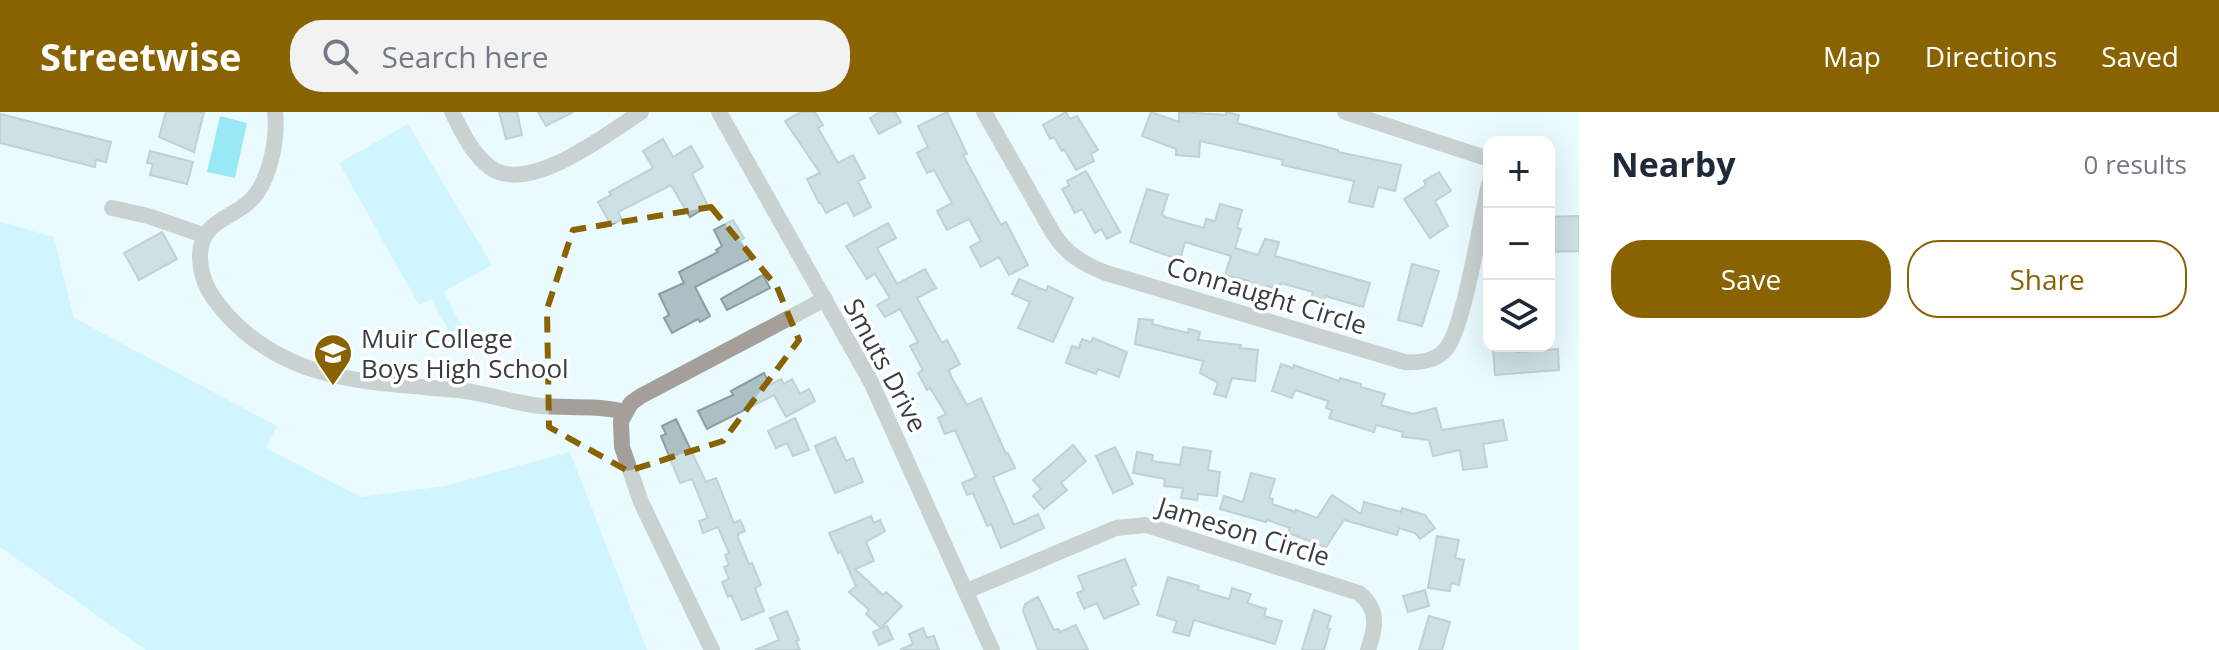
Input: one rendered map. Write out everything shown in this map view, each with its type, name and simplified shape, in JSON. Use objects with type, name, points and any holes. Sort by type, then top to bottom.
[{"type":"street","points":[[203,235],[256,194],[269,164],[276,132],[275,112]]},
{"type":"street","points":[[452,112],[469,145],[493,170],[522,176],[571,155],[641,112]]},
{"type":"street","name":"Smuts Drive","points":[[719,112],[871,382],[992,650]]},
{"type":"street","name":"Connaught Circle","points":[[984,112],[1060,245],[1078,260],[1106,273],[1405,362],[1418,363],[1437,357],[1452,340],[1462,309],[1484,208]]},
{"type":"street","points":[[1345,112],[1483,156]]},
{"type":"street","points":[[112,208],[148,216],[203,235]]},
{"type":"street","points":[[203,235],[202,269],[213,299],[235,324],[264,345],[309,369],[371,384],[482,393],[530,404],[588,406],[625,412]]},
{"type":"street","points":[[712,650],[627,466],[620,433],[625,412],[641,396],[825,299]]},
{"type":"street","name":"Jameson Circle","points":[[967,591],[1116,528],[1146,525],[1359,593],[1369,601],[1376,619],[1368,650]]},
{"type":"highlighted area","points":[[711,207],[777,287],[799,340],[723,441],[628,471],[549,427],[547,309],[573,230]]},
{"type":"shaded area","points":[[408,124],[492,265],[443,292],[468,337],[456,344],[431,299],[419,305],[339,163]]},
{"type":"shaded area","points":[[0,222],[54,237],[74,318],[277,426],[266,448],[361,497],[445,486],[570,452],[647,650],[146,650],[0,547]]},
{"type":"water","points":[[220,116],[247,123],[235,178],[207,172]]},
{"type":"building","points":[[166,112],[204,112],[194,152],[159,137]]},
{"type":"building","points":[[499,112],[517,112],[522,135],[506,139]]},
{"type":"building","points":[[538,112],[573,112],[546,126]]},
{"type":"building","points":[[801,112],[815,112],[823,125],[818,128],[838,163],[853,155],[865,178],[858,181],[871,207],[854,216],[847,202],[826,213],[807,179],[820,173],[785,121]]},
{"type":"building","points":[[880,112],[895,112],[901,122],[879,134],[870,118]]},
{"type":"building","points":[[947,112],[967,154],[963,155],[1001,225],[1006,222],[1028,265],[1009,275],[999,257],[981,267],[970,247],[981,241],[969,219],[947,230],[937,211],[952,203],[934,170],[927,173],[917,153],[928,147],[918,126]]},
{"type":"building","points":[[1066,112],[1070,119],[1077,116],[1098,150],[1091,154],[1094,161],[1076,170],[1064,149],[1062,151],[1054,137],[1050,139],[1043,125]]},
{"type":"building","points":[[1151,112],[1179,122],[1179,112],[1226,115],[1226,112],[1239,115],[1237,123],[1338,152],[1401,165],[1395,191],[1378,187],[1373,207],[1349,202],[1354,181],[1282,165],[1283,160],[1200,141],[1199,157],[1176,155],[1176,149],[1142,136]]},
{"type":"building","points":[[0,114],[111,142],[106,162],[96,160],[95,167],[0,143]]},
{"type":"building","points":[[663,139],[673,157],[691,146],[703,167],[692,174],[708,206],[690,217],[671,185],[618,212],[622,219],[611,225],[598,202],[611,195],[609,192],[653,168],[643,151]]},
{"type":"building","points":[[150,151],[193,162],[187,184],[150,175],[153,164],[147,163]]},
{"type":"building","points":[[1086,171],[1120,232],[1107,239],[1101,229],[1095,233],[1082,209],[1075,213],[1062,189],[1069,186],[1067,181]]},
{"type":"building","points":[[1439,172],[1451,191],[1435,201],[1448,226],[1430,238],[1404,199]]},
{"type":"building","points":[[1147,189],[1168,195],[1162,214],[1165,217],[1204,228],[1206,219],[1215,221],[1220,204],[1242,210],[1237,228],[1241,229],[1235,248],[1258,255],[1265,239],[1279,242],[1275,256],[1370,283],[1363,307],[1325,296],[1323,305],[1310,301],[1313,292],[1281,283],[1279,289],[1266,286],[1264,294],[1247,289],[1249,281],[1225,275],[1231,256],[1185,242],[1180,260],[1130,242]]},
{"type":"building","points":[[1579,216],[1579,251],[1555,252],[1555,217]]},
{"type":"building","points":[[733,220],[744,238],[740,240],[750,259],[695,287],[710,316],[672,333],[664,318],[669,315],[659,294],[684,283],[679,272],[718,252],[716,250],[722,246],[714,230]]},
{"type":"building","points":[[888,223],[896,238],[877,248],[897,284],[925,269],[936,288],[917,298],[942,343],[947,340],[960,364],[949,370],[951,376],[967,405],[981,398],[1015,468],[993,477],[1014,525],[1038,514],[1044,528],[1001,548],[991,524],[987,526],[973,493],[967,495],[962,483],[976,477],[955,430],[945,434],[938,418],[946,414],[918,373],[923,370],[910,346],[918,342],[900,309],[885,317],[877,305],[890,298],[875,274],[867,279],[846,246]]},
{"type":"building","points":[[162,232],[177,259],[139,280],[124,253]]},
{"type":"building","points":[[1412,264],[1439,271],[1422,326],[1398,320]]},
{"type":"building","points":[[763,275],[770,288],[727,310],[721,299]]},
{"type":"building","points":[[1019,279],[1046,291],[1048,286],[1073,298],[1053,342],[1018,328],[1030,302],[1012,294]]},
{"type":"building","points":[[1139,319],[1153,320],[1152,324],[1188,333],[1189,329],[1200,332],[1198,340],[1258,350],[1255,381],[1232,378],[1226,397],[1214,394],[1218,383],[1200,373],[1203,361],[1135,344]]},
{"type":"building","points":[[1093,338],[1127,352],[1119,377],[1098,369],[1096,374],[1066,363],[1072,346],[1079,348],[1082,339],[1091,342]]},
{"type":"building","points":[[1558,349],[1559,370],[1495,375],[1493,352],[1555,352]]},
{"type":"building","points":[[1281,364],[1293,368],[1294,365],[1339,381],[1340,378],[1361,384],[1361,387],[1385,394],[1381,405],[1413,414],[1436,408],[1442,430],[1503,420],[1507,440],[1483,444],[1487,467],[1463,470],[1460,450],[1433,456],[1429,440],[1402,437],[1403,432],[1376,425],[1374,432],[1329,418],[1332,410],[1326,408],[1328,401],[1295,390],[1292,398],[1272,391]]},
{"type":"building","points":[[764,373],[770,385],[781,379],[784,384],[792,379],[800,394],[809,389],[815,401],[786,417],[774,395],[707,429],[698,411],[733,395],[731,391]]},
{"type":"building","points":[[795,418],[809,450],[793,456],[787,443],[776,448],[768,431]]},
{"type":"building","points":[[676,419],[706,482],[716,478],[734,523],[740,520],[745,531],[738,534],[738,538],[761,585],[755,588],[764,611],[742,620],[722,582],[729,579],[724,567],[729,565],[725,555],[729,553],[718,527],[703,533],[699,521],[708,518],[692,479],[680,483],[661,436],[666,434],[662,426]]},
{"type":"building","points":[[835,437],[846,461],[853,458],[863,482],[835,493],[815,446]]},
{"type":"building","points":[[1073,445],[1086,461],[1061,483],[1067,490],[1044,509],[1033,496],[1041,489],[1033,480]]},
{"type":"building","points":[[1115,447],[1133,484],[1113,493],[1096,456]]},
{"type":"building","points":[[1183,447],[1211,451],[1208,470],[1220,472],[1217,496],[1198,494],[1197,500],[1181,498],[1183,488],[1164,486],[1165,479],[1133,473],[1137,452],[1153,455],[1152,461],[1180,465]]},
{"type":"building","points":[[1251,473],[1275,479],[1269,498],[1273,499],[1272,504],[1296,512],[1317,518],[1332,495],[1361,514],[1364,502],[1425,515],[1435,528],[1420,539],[1415,533],[1399,528],[1397,535],[1344,520],[1326,547],[1288,533],[1290,528],[1220,509],[1224,496],[1243,502]]},
{"type":"building","points":[[871,516],[874,523],[880,520],[885,531],[866,542],[874,561],[855,569],[883,595],[886,592],[902,606],[881,628],[866,614],[869,610],[849,592],[856,586],[829,533]]},
{"type":"building","points":[[1437,536],[1459,540],[1455,558],[1464,560],[1459,585],[1451,583],[1450,591],[1428,588]]},
{"type":"building","points":[[1125,559],[1136,585],[1131,587],[1139,604],[1104,619],[1097,603],[1084,609],[1077,593],[1084,590],[1078,576]]},
{"type":"building","points":[[1168,577],[1229,599],[1232,588],[1251,594],[1247,603],[1266,609],[1264,616],[1282,621],[1275,644],[1194,620],[1189,636],[1173,632],[1177,621],[1157,615]]},
{"type":"building","points":[[1425,590],[1429,606],[1408,612],[1403,596]]},
{"type":"building","points":[[1038,597],[1054,630],[1060,632],[1076,625],[1088,650],[1038,650],[1023,611],[1025,604]]},
{"type":"building","points":[[1314,610],[1331,616],[1324,650],[1302,650]]},
{"type":"building","points":[[787,611],[800,650],[755,650],[779,640],[770,618]]},
{"type":"building","points":[[1429,616],[1450,622],[1442,650],[1419,650]]},
{"type":"building","points":[[887,626],[893,639],[879,645],[873,632]]},
{"type":"building","points":[[923,628],[927,638],[934,636],[939,650],[900,650],[913,644],[909,634]]},
{"type":"place","name":"Muir College Boys High School","points":[[333,387]]}]
